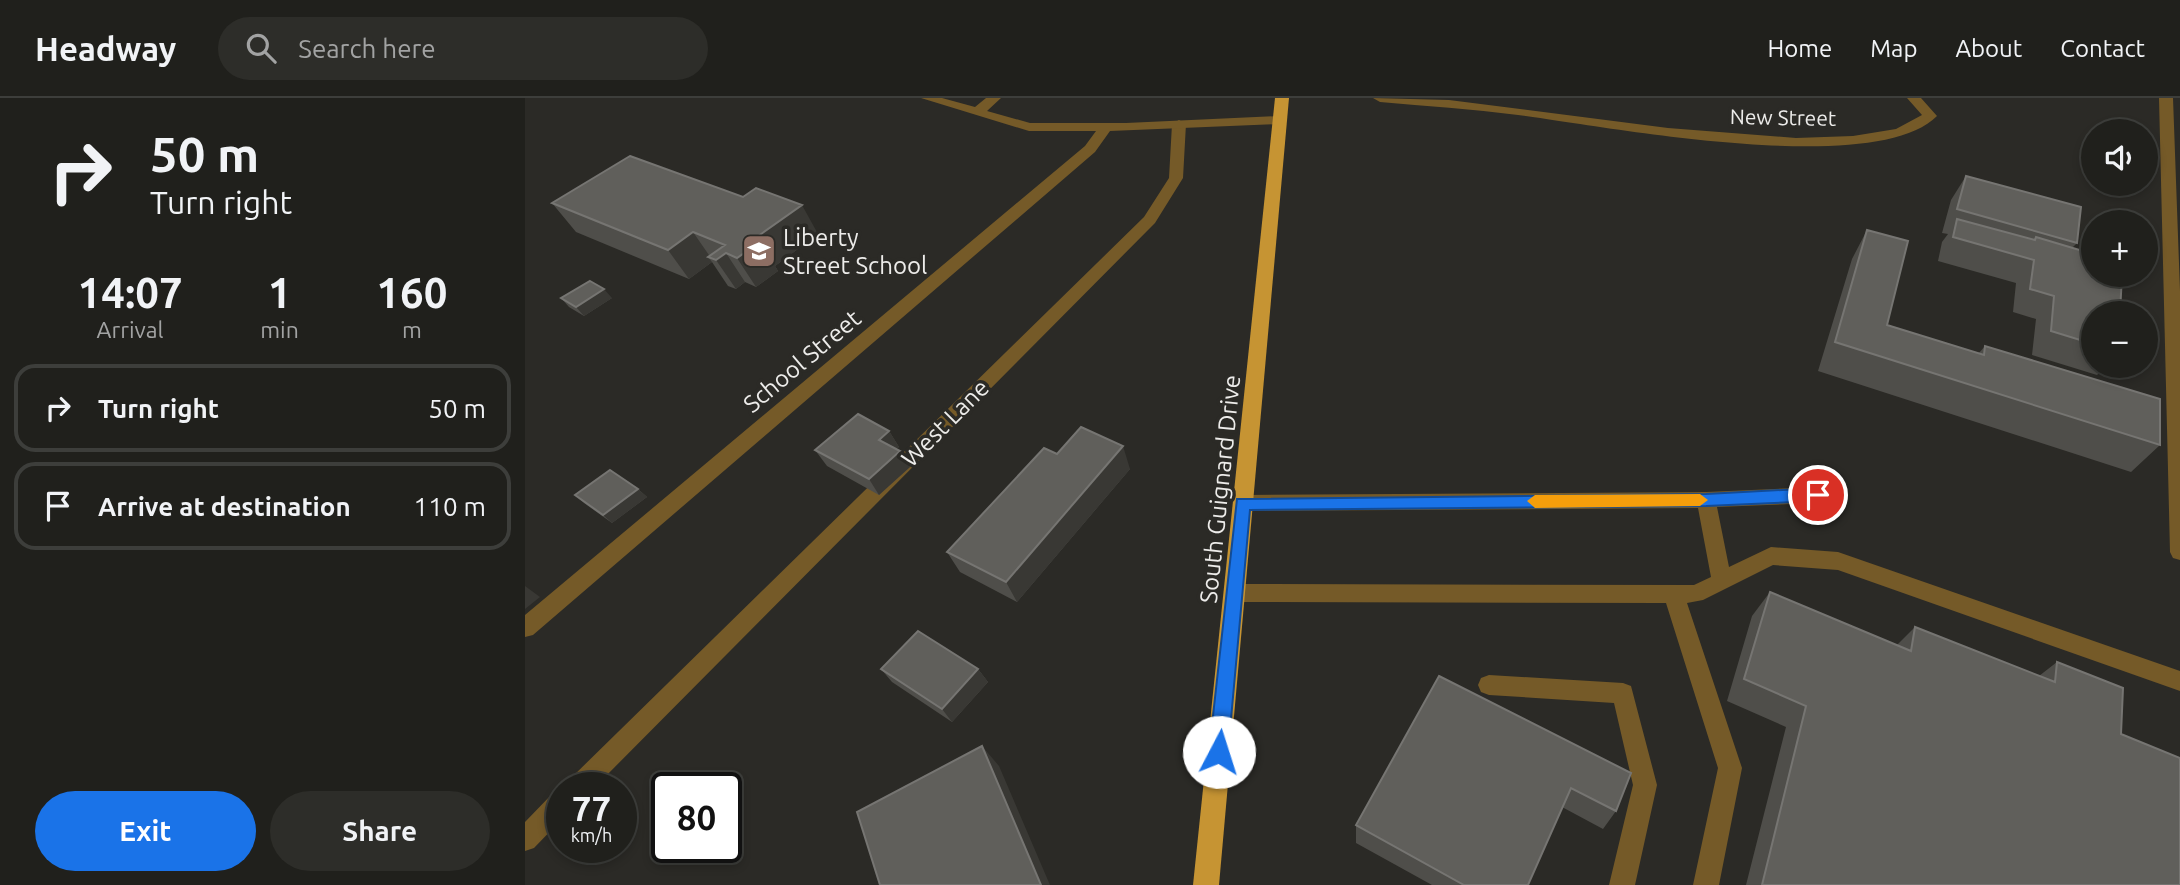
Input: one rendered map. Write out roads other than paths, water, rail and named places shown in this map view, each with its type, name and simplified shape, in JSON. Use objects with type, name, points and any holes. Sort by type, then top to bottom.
[{"type":"highway","name":"South Guignard Drive","points":[[1206,885],[1282,98]]},
{"type":"street","points":[[928,98],[1029,127],[1106,127],[1280,120]]},
{"type":"street","points":[[977,111],[994,98]]},
{"type":"street","name":"New Street","points":[[1380,98],[1515,111],[1729,139],[1776,141],[1841,140],[1884,134],[1920,125],[1930,116],[1914,98]]},
{"type":"street","points":[[2166,98],[2174,152],[2180,552]]},
{"type":"street","name":"West Lane","points":[[593,772],[1150,219],[1176,178],[1180,158],[1179,124]]},
{"type":"street","name":"School Street","points":[[525,628],[1090,149],[1106,127]]},
{"type":"street","points":[[1243,503],[1706,500],[1818,495]]},
{"type":"street","points":[[1706,500],[1722,581]]},
{"type":"street","points":[[1234,593],[1696,594],[1771,556],[1838,561],[2180,681]]},
{"type":"street","points":[[1674,594],[1730,768],[1706,885]]},
{"type":"street","points":[[1489,685],[1623,693],[1645,785],[1622,885]]},
{"type":"street","points":[[525,839],[546,818]]},
{"type":"place","name":"Liberty Street School","points":[[759,251]]}]
